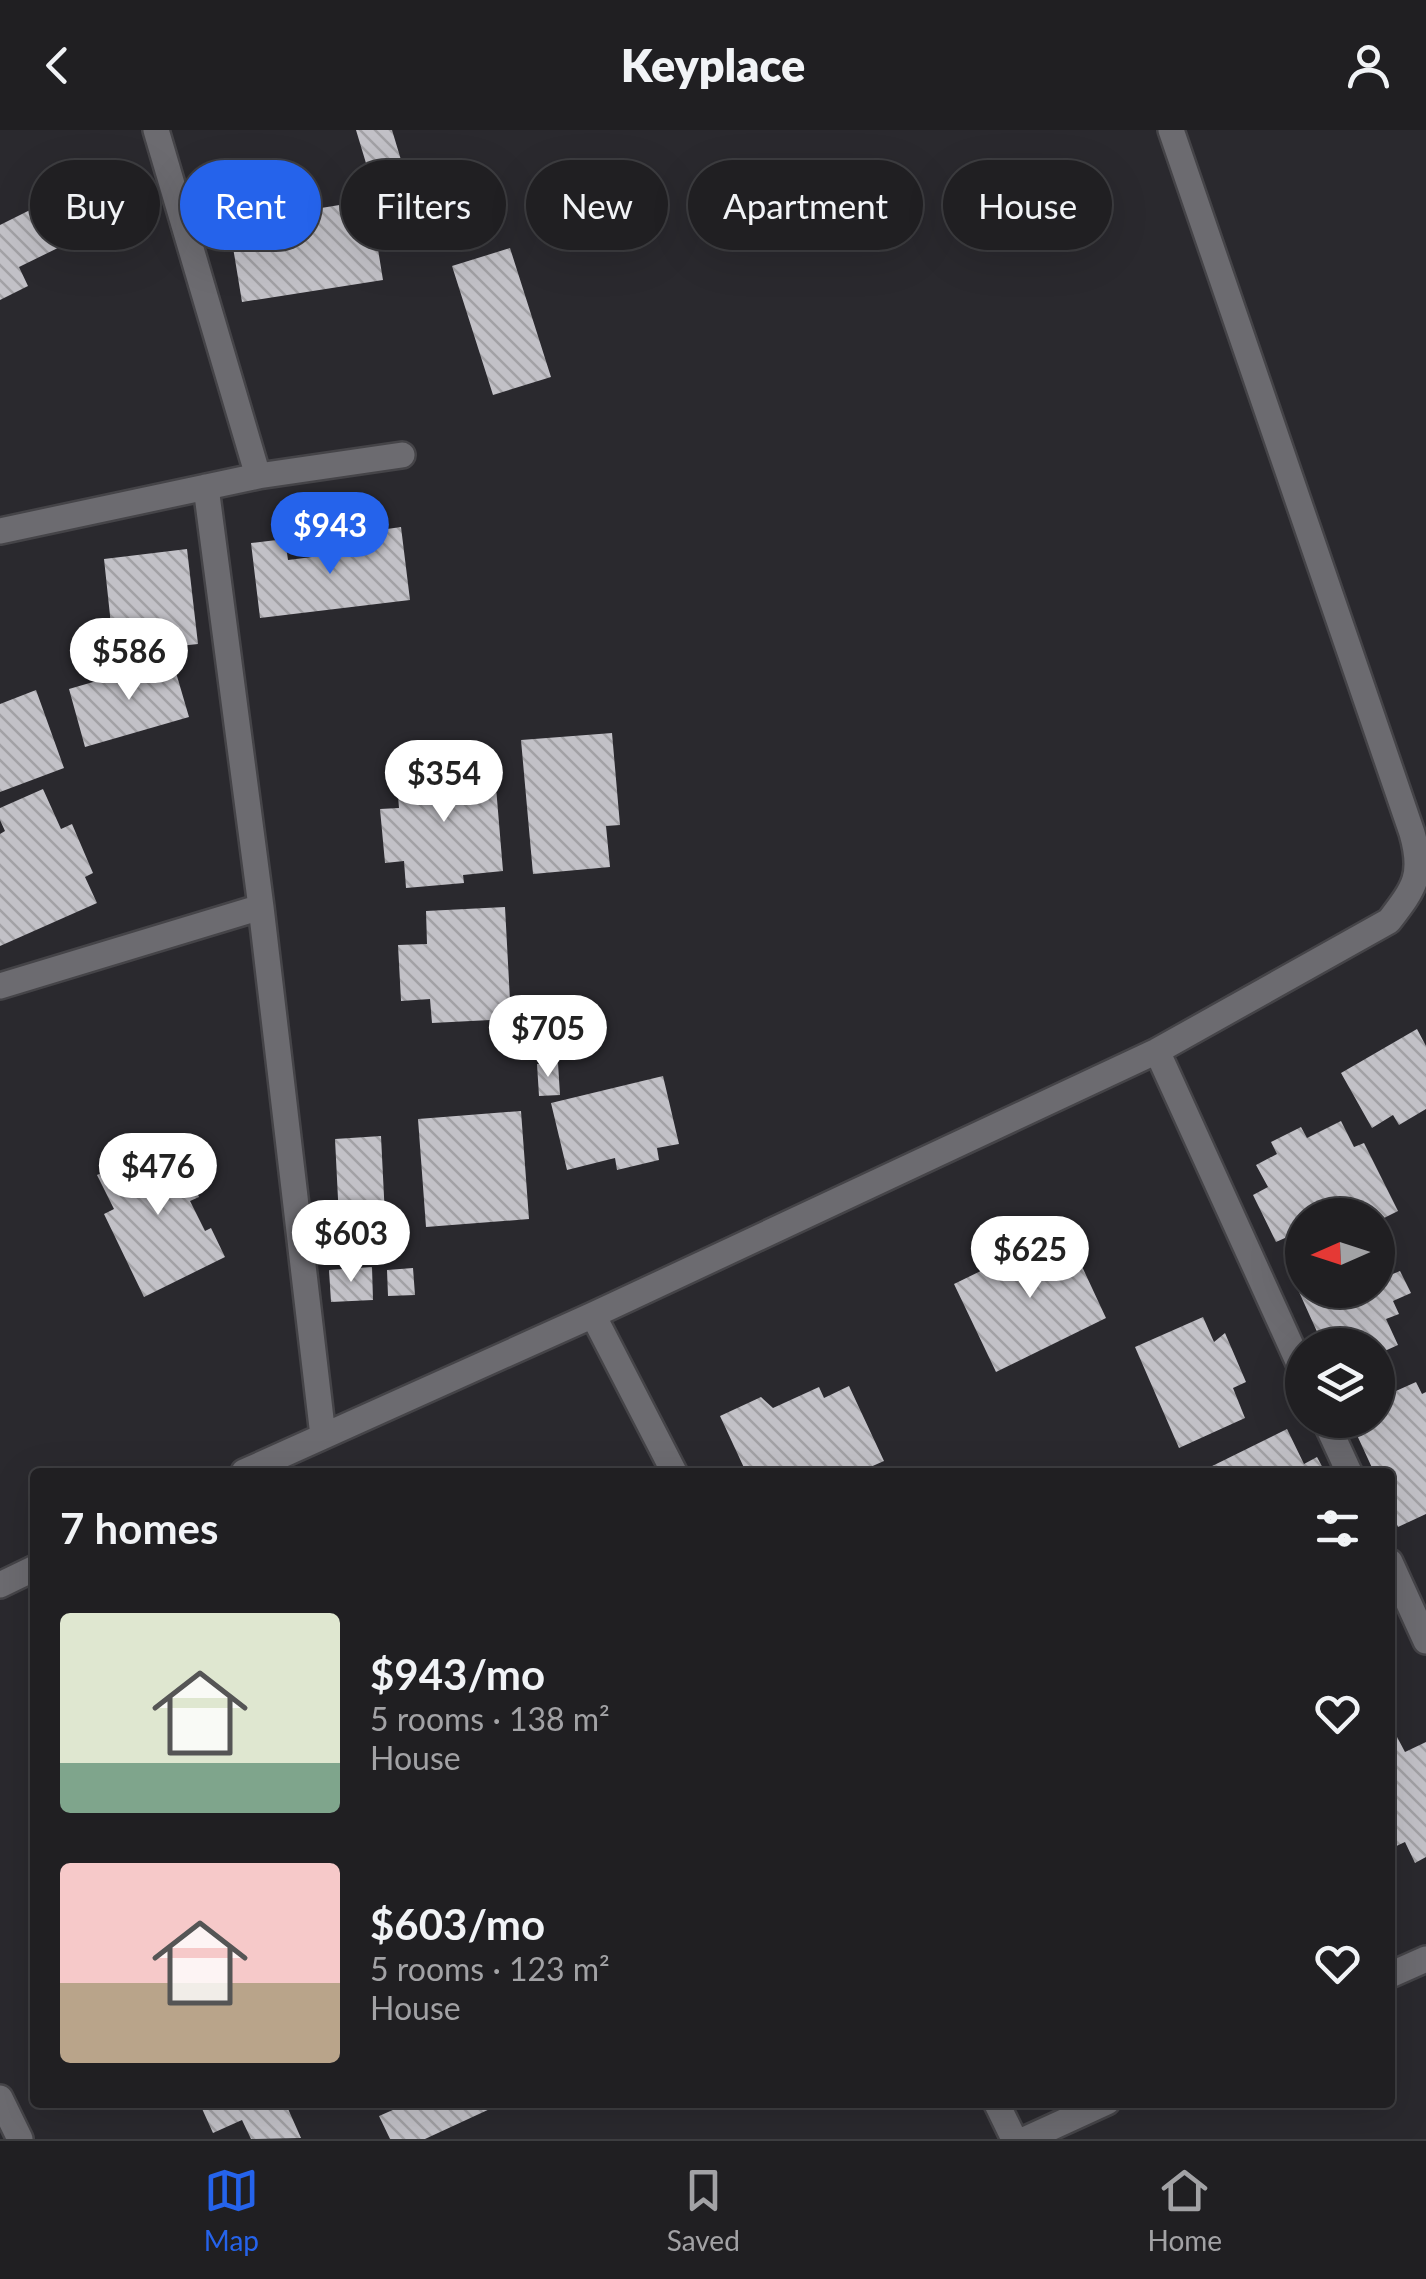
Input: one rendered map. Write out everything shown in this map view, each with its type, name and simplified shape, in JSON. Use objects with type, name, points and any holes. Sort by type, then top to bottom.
[{"type":"street","points":[[156,130],[258,476]]},
{"type":"street","points":[[253,1468],[593,1315],[1157,1051],[1389,920],[1412,890],[1419,857],[1419,830],[1175,132]]},
{"type":"street","points":[[0,531],[258,476],[402,455]]},
{"type":"street","points":[[206,487],[261,908],[323,1436]]},
{"type":"street","points":[[0,986],[261,908]]},
{"type":"street","points":[[1157,1051],[1285,1333]]},
{"type":"street","points":[[593,1315],[672,1468]]},
{"type":"street","points":[[1334,1438],[1347,1468]]},
{"type":"street","points":[[0,1584],[30,1570]]},
{"type":"street","points":[[1395,1573],[1426,1641]]},
{"type":"street","points":[[1395,1973],[1426,1959]]},
{"type":"street","points":[[0,2098],[20,2139]]},
{"type":"street","points":[[999,2108],[1014,2139]]},
{"type":"street","points":[[1026,2139],[1094,2108]]},
{"type":"building","points":[[356,130],[392,130],[401,160],[365,160]]},
{"type":"building","points":[[341,205],[341,250],[378,250],[383,280],[242,302],[233,250],[321,250],[321,208]]},
{"type":"building","points":[[30,210],[30,250],[54,250],[19,267],[28,286],[0,300],[0,225]]},
{"type":"building","points":[[510,248],[551,377],[493,395],[452,266]]},
{"type":"building","points":[[320,512],[324,536],[293,541],[290,515]]},
{"type":"building","points":[[401,527],[410,600],[260,618],[251,543],[285,539],[288,560],[376,549],[373,531]]},
{"type":"building","points":[[187,549],[198,644],[114,653],[104,559]]},
{"type":"building","points":[[172,659],[189,717],[85,747],[69,689]]},
{"type":"building","points":[[36,690],[64,768],[0,792],[0,704]]},
{"type":"building","points":[[612,733],[620,825],[606,826],[610,867],[533,874],[521,740]]},
{"type":"building","points":[[494,763],[503,871],[463,875],[464,883],[406,888],[404,861],[385,863],[380,809],[399,808],[396,772]]},
{"type":"building","points":[[43,789],[61,829],[72,824],[93,873],[85,877],[97,903],[0,946],[0,834],[5,831],[0,808]]},
{"type":"building","points":[[505,907],[511,1019],[432,1023],[430,999],[401,1001],[398,945],[427,944],[426,911]]},
{"type":"building","points":[[1417,1029],[1426,1046],[1426,1109],[1399,1125],[1393,1115],[1372,1128],[1341,1073]]},
{"type":"building","points":[[558,1063],[560,1095],[539,1096],[537,1064]]},
{"type":"building","points":[[663,1076],[679,1144],[657,1148],[659,1160],[617,1170],[615,1158],[567,1170],[551,1103]]},
{"type":"building","points":[[521,1111],[529,1219],[426,1227],[418,1119]]},
{"type":"building","points":[[1341,1121],[1354,1147],[1364,1143],[1392,1198],[1285,1198],[1285,1238],[1276,1242],[1253,1195],[1268,1187],[1256,1165],[1277,1154],[1271,1142],[1301,1127],[1307,1138]]},
{"type":"building","points":[[381,1136],[387,1257],[341,1259],[335,1139]]},
{"type":"building","points":[[171,1138],[199,1197],[190,1201],[205,1231],[211,1228],[225,1257],[144,1297],[104,1214],[114,1209],[97,1175]]},
{"type":"building","points":[[1065,1230],[1106,1318],[996,1372],[954,1284]]},
{"type":"building","points":[[372,1267],[373,1300],[331,1302],[329,1270]]},
{"type":"building","points":[[413,1268],[415,1295],[388,1296],[387,1270]]},
{"type":"building","points":[[1400,1271],[1411,1293],[1395,1300],[1395,1273]]},
{"type":"building","points":[[1395,1305],[1399,1314],[1386,1319],[1390,1328],[1315,1328],[1306,1308]]},
{"type":"building","points":[[1203,1317],[1214,1342],[1225,1333],[1246,1382],[1233,1388],[1245,1418],[1179,1448],[1135,1347]]},
{"type":"building","points":[[1416,1382],[1422,1394],[1426,1392],[1426,1514],[1398,1527],[1395,1468],[1372,1468],[1358,1438],[1395,1438],[1395,1391]]},
{"type":"building","points":[[849,1386],[884,1461],[868,1468],[744,1468],[720,1416],[761,1397],[773,1408],[819,1387],[824,1398]]},
{"type":"building","points":[[1285,1430],[1285,1438],[1291,1438],[1304,1464],[1317,1457],[1323,1468],[1208,1468]]},
{"type":"building","points":[[1395,1736],[1405,1752],[1426,1742],[1426,1857],[1415,1863],[1405,1842],[1395,1847]]},
{"type":"building","points":[[202,2108],[288,2108],[301,2138],[251,2139],[242,2120],[213,2133]]},
{"type":"building","points":[[492,2108],[425,2139],[390,2139],[379,2116],[395,2109]]}]
